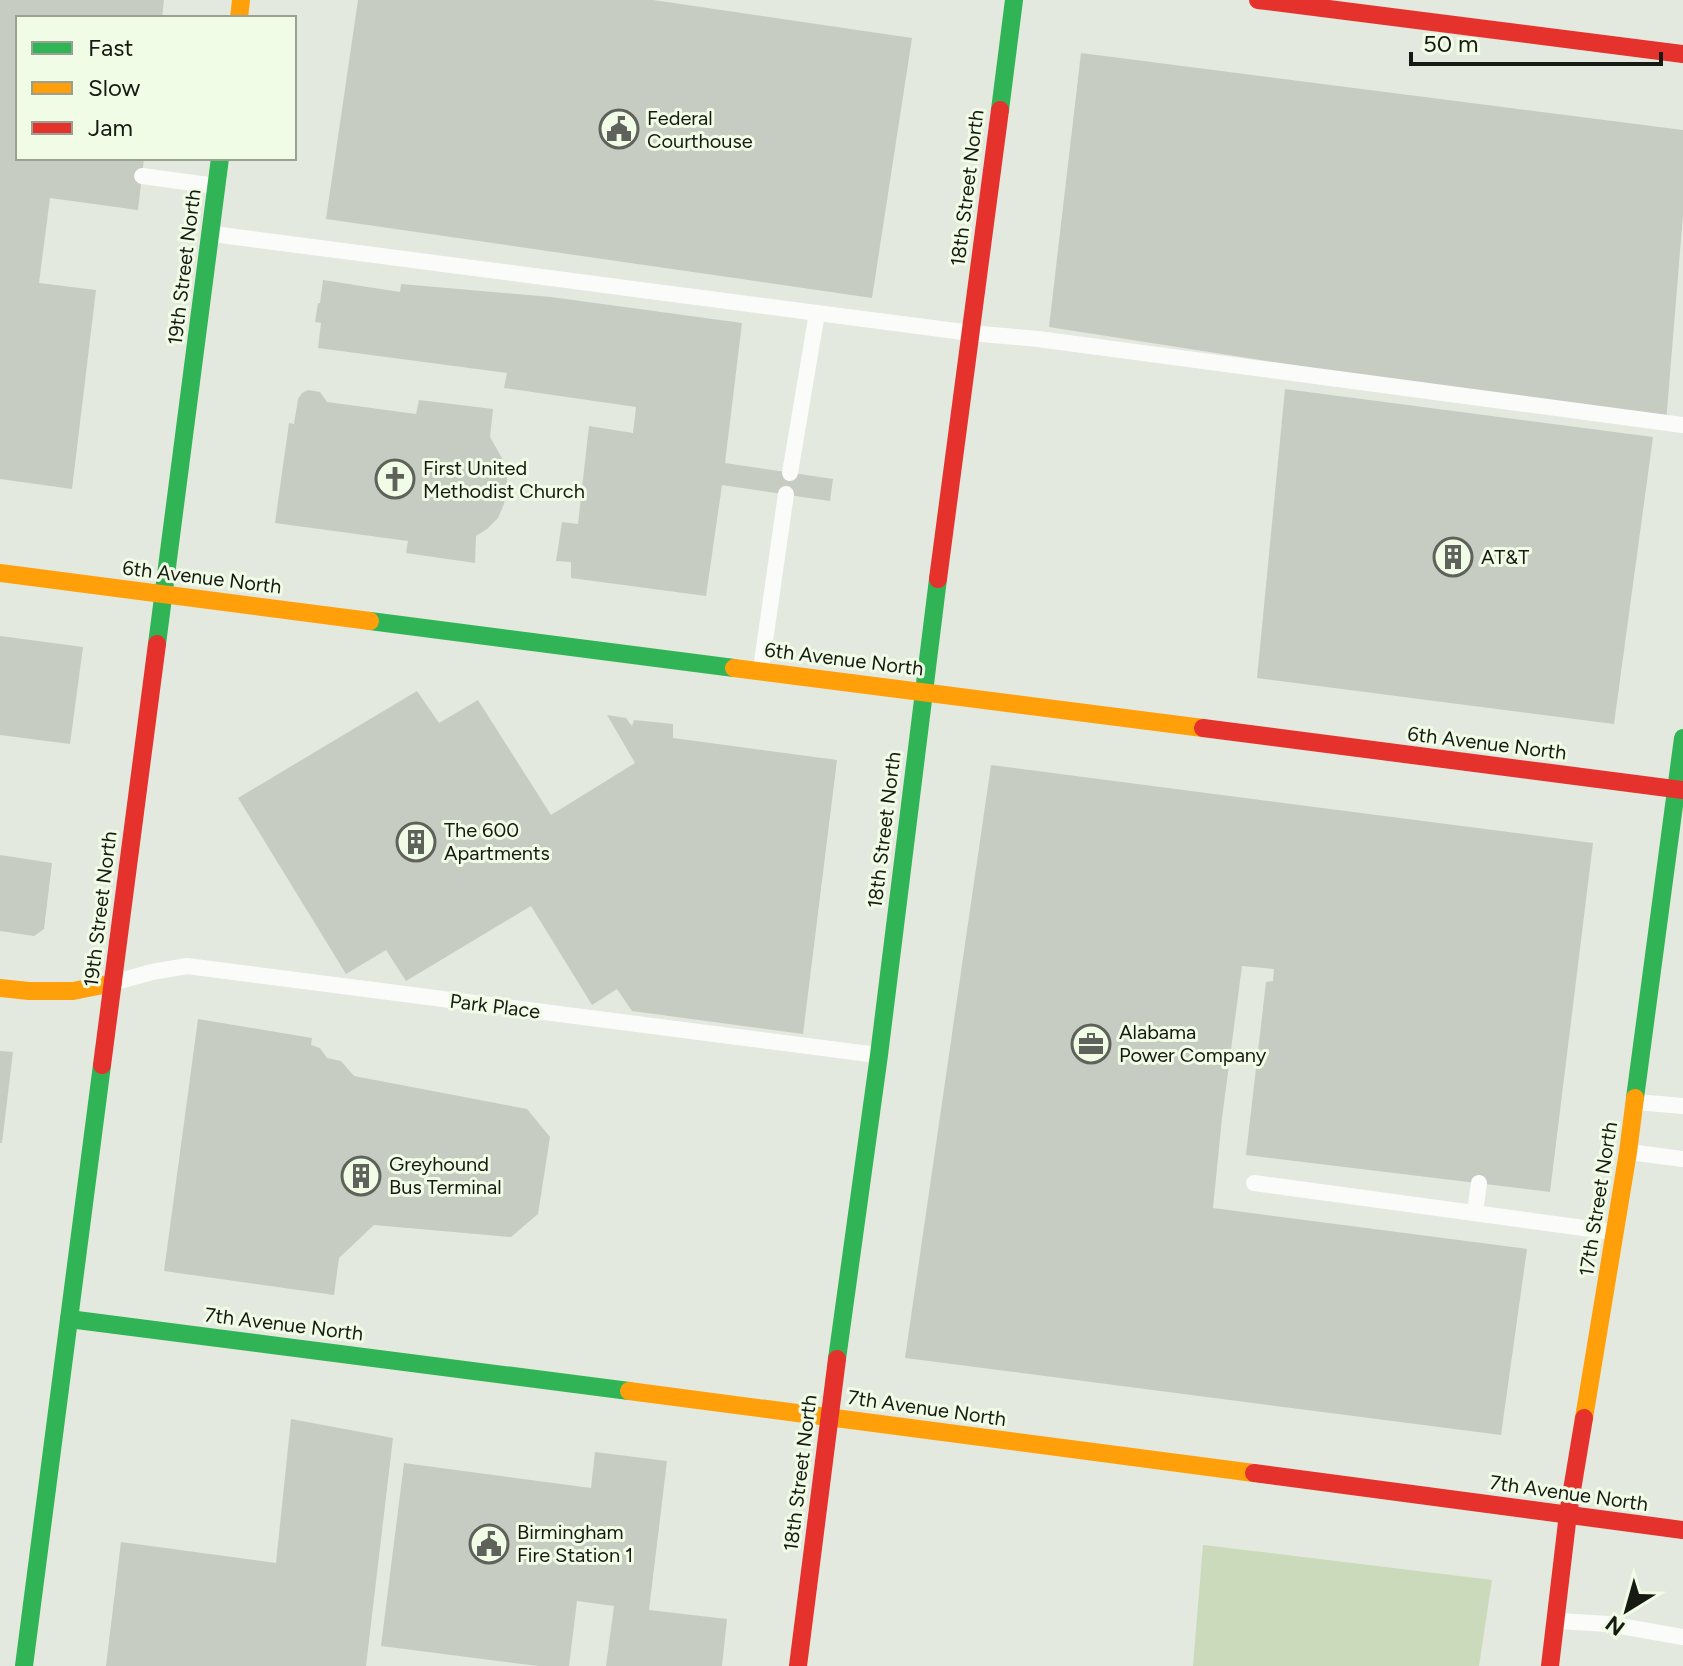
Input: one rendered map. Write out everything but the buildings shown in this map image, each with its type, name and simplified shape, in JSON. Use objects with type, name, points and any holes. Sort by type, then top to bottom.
[{"type":"street","name":"18th Street North","points":[[798,1666],[1014,0]]},
{"type":"street","points":[[1258,0],[1683,54]]},
{"type":"street","name":"19th Street North","points":[[24,1666],[220,160]]},
{"type":"street","name":"6th Avenue North","points":[[0,573],[1680,790]]},
{"type":"street","name":"17th Street North","points":[[1550,1666],[1568,1514],[1628,1152],[1680,790],[1683,738]]},
{"type":"street","points":[[0,988],[73,991],[113,983]]},
{"type":"street","name":"7th Avenue North","points":[[69,1319],[1683,1530]]},
{"type":"lane","points":[[142,176],[217,186]]},
{"type":"lane","points":[[211,234],[1683,425]]},
{"type":"lane","points":[[790,473],[817,313]]},
{"type":"lane","points":[[761,670],[786,494]]},
{"type":"lane","name":"Park Place","points":[[113,983],[187,966],[879,1055]]},
{"type":"lane","points":[[1635,1101],[1683,1106]]},
{"type":"lane","points":[[1628,1152],[1683,1159]]},
{"type":"lane","points":[[1254,1183],[1615,1232]]},
{"type":"lane","points":[[1475,1212],[1479,1183]]},
{"type":"lane","points":[[1556,1621],[1609,1624],[1683,1637]]},
{"type":"green space","points":[[1203,1545],[1492,1580],[1479,1666],[1193,1666]]},
{"type":"traffic: fast","points":[[1000,110],[1014,0]]},
{"type":"traffic: fast","points":[[157,644],[220,160]]},
{"type":"traffic: fast","points":[[837,1359],[879,1055],[938,579]]},
{"type":"traffic: fast","points":[[370,621],[734,668]]},
{"type":"traffic: fast","points":[[1635,1098],[1683,738]]},
{"type":"traffic: fast","points":[[24,1666],[102,1065]]},
{"type":"traffic: fast","points":[[69,1319],[629,1391]]},
{"type":"traffic: slow","points":[[239,16],[241,0]]},
{"type":"traffic: slow","points":[[0,573],[370,621]]},
{"type":"traffic: slow","points":[[734,668],[1203,728]]},
{"type":"traffic: slow","points":[[0,988],[73,991],[113,983]]},
{"type":"traffic: slow","points":[[1584,1418],[1635,1098]]},
{"type":"traffic: slow","points":[[629,1391],[1254,1473]]},
{"type":"traffic: jam","points":[[1258,0],[1683,54]]},
{"type":"traffic: jam","points":[[938,579],[1000,110]]},
{"type":"traffic: jam","points":[[102,1065],[157,644]]},
{"type":"traffic: jam","points":[[1203,728],[1683,790]]},
{"type":"traffic: jam","points":[[798,1666],[837,1359]]},
{"type":"traffic: jam","points":[[1550,1666],[1568,1514],[1584,1418]]},
{"type":"traffic: jam","points":[[1254,1473],[1683,1530]]},
{"type":"place","name":"Federal Courthouse","points":[[619,129]]},
{"type":"place","name":"First United Methodist Church","points":[[395,479]]},
{"type":"place","name":"AT&T","points":[[1453,557]]},
{"type":"place","name":"The 600 Apartments","points":[[416,842]]},
{"type":"place","name":"Alabama Power Company","points":[[1091,1044]]},
{"type":"place","name":"Greyhound Bus Terminal","points":[[361,1176]]},
{"type":"place","name":"Birmingham Fire Station 1","points":[[489,1544]]}]
